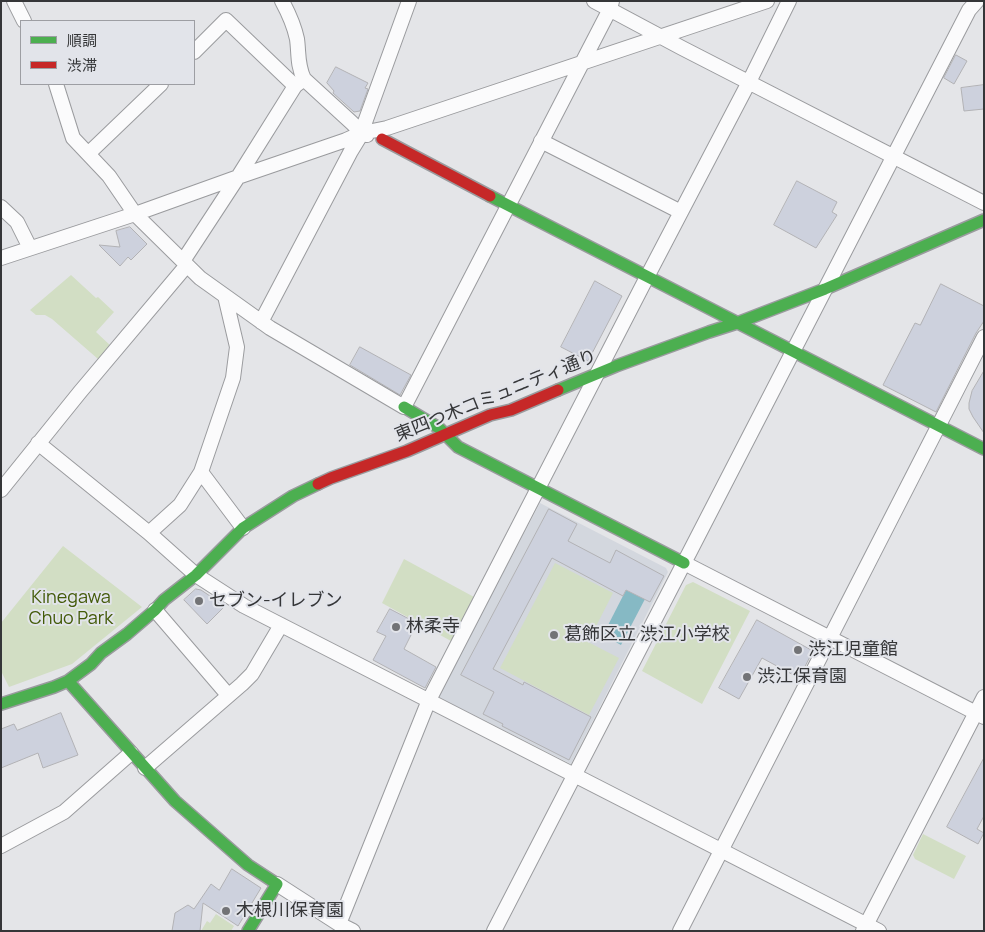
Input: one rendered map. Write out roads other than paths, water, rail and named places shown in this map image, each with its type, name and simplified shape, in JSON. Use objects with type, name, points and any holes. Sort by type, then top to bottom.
[{"type":"street","points":[[14,1],[24,20]]},
{"type":"street","points":[[1,490],[185,263],[300,82],[297,41],[291,18],[282,1]]},
{"type":"street","points":[[261,322],[362,133],[409,1]]},
{"type":"street","points":[[594,1],[611,5],[682,48],[984,203]]},
{"type":"street","points":[[1,258],[135,214],[362,133],[387,128],[766,1]]},
{"type":"street","points":[[339,924],[429,700],[749,82],[789,1]]},
{"type":"street","points":[[494,931],[969,10],[977,1]]},
{"type":"street","points":[[404,407],[611,5]]},
{"type":"street","points":[[195,51],[226,20],[362,133],[382,140],[984,450]]},
{"type":"street","points":[[56,85],[73,138],[109,176],[135,214],[200,278],[261,322],[439,428],[458,447],[980,715]]},
{"type":"street","points":[[89,153],[160,85]]},
{"type":"street","points":[[541,141],[681,212]]},
{"type":"street","points":[[1,206],[17,222],[30,248]]},
{"type":"street","name":"東四つ木コミュニティ通り","points":[[3,699],[54,687],[68,681],[155,610],[164,600],[196,574],[243,528],[293,496],[331,478],[407,451],[490,415],[511,410],[597,374],[825,289],[984,220]]},
{"type":"street","points":[[150,533],[180,505],[201,472],[233,378],[237,347],[225,296]]},
{"type":"street","points":[[680,931],[984,338]]},
{"type":"street","points":[[38,443],[150,533],[196,574],[244,606],[575,775],[870,929],[980,715],[984,697]]},
{"type":"street","points":[[201,472],[243,528]]},
{"type":"street","points":[[155,610],[228,696]]},
{"type":"street","points":[[145,768],[252,674],[281,625]]},
{"type":"street","points":[[68,681],[175,801],[248,864],[276,884],[353,931]]},
{"type":"street","points":[[1,846],[64,812],[132,752]]},
{"type":"street","points":[[248,931],[276,884]]},
{"type":"water","points":[[626,590],[645,599],[621,645],[603,635]]},
{"type":"place","name":"セブン-イレブン","points":[[199,601]]},
{"type":"place","name":"林柔寺","points":[[396,627]]},
{"type":"place","name":"葛飾区立 渋江小学校","points":[[554,635]]},
{"type":"place","name":"渋江児童館","points":[[798,650]]},
{"type":"place","name":"渋江保育園","points":[[747,677]]},
{"type":"place","name":"木根川保育園","points":[[226,911]]},
{"type":"park label","name":"Kinegawa Chuo Park","points":[[71,608]]}]
